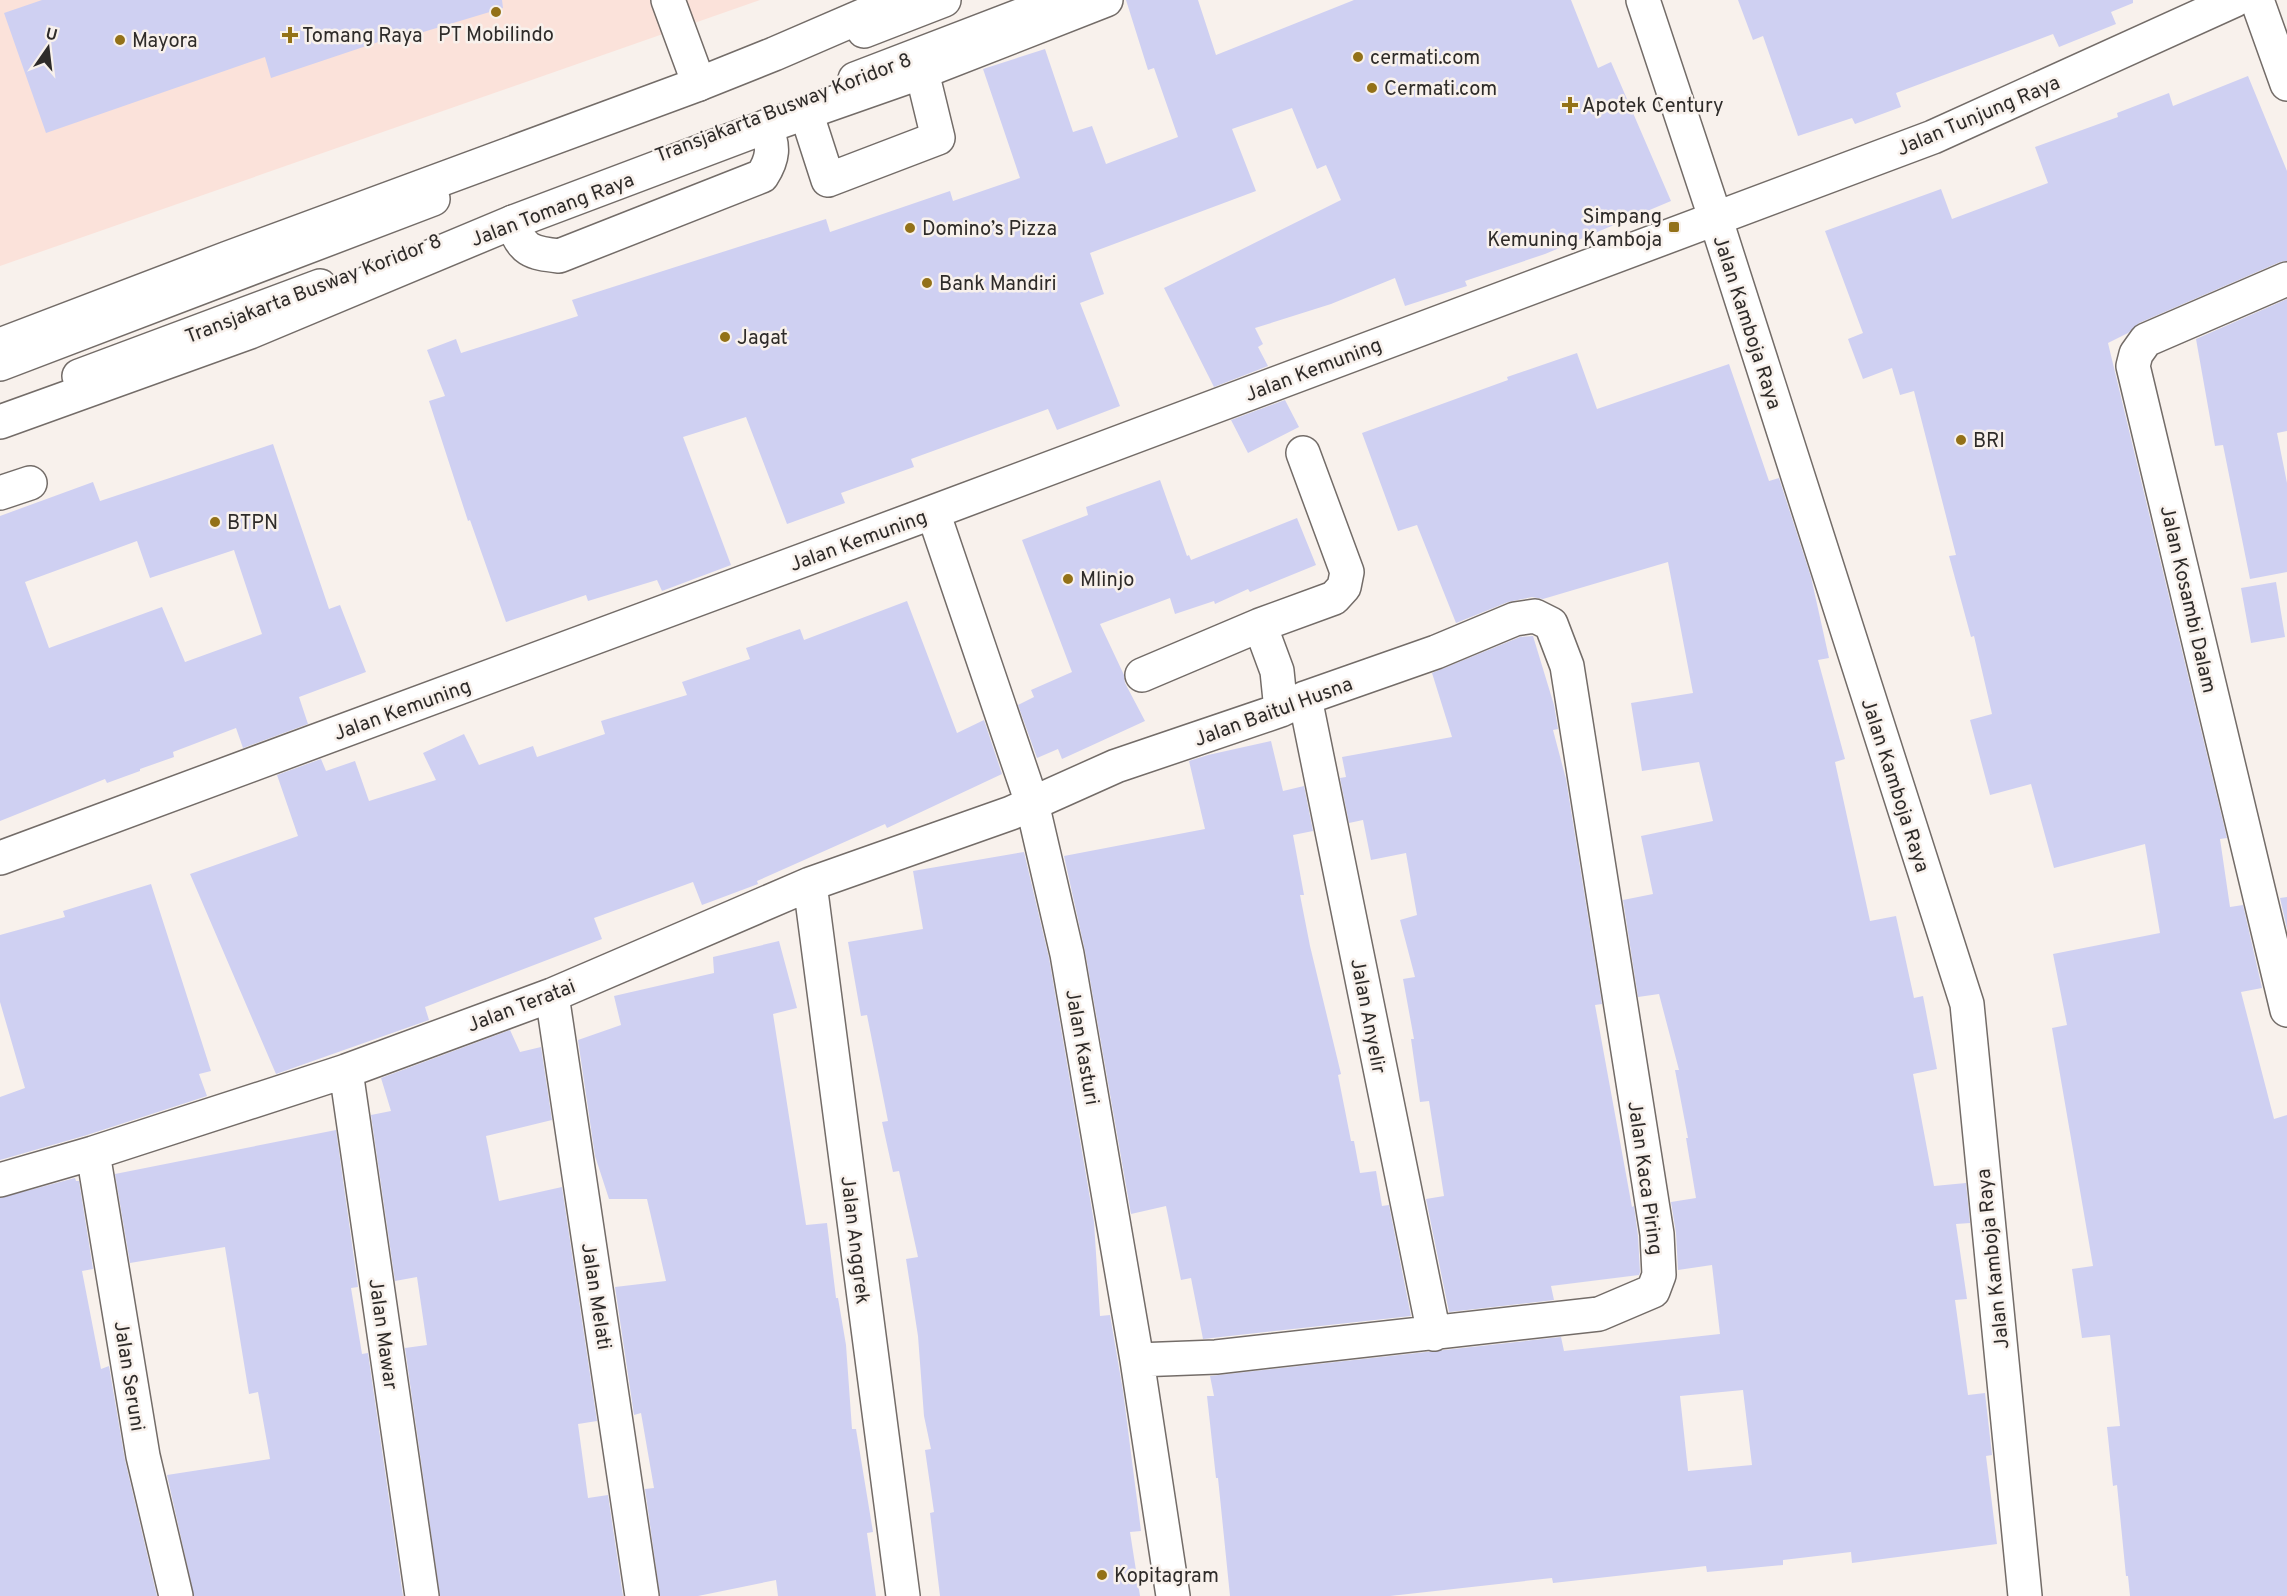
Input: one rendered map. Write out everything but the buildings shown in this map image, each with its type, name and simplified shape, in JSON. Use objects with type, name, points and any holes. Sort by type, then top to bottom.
[{"type":"street","points":[[668,0],[699,84]]},
{"type":"street","points":[[0,345],[699,84],[899,0]]},
{"type":"street","name":"Transjakarta Busway Koridor 8","points":[[0,364],[583,142],[944,0]]},
{"type":"street","name":"Transjakarta Busway Koridor 8","points":[[0,406],[246,315],[1061,0]]},
{"type":"street","name":"Jalan Tomang Raya","points":[[0,422],[250,333],[513,222],[765,127],[922,72],[1106,0]]},
{"type":"street","name":"Jalan Kamboja Raya","points":[[1643,0],[1716,220],[1967,1004],[2025,1596]]},
{"type":"street","name":"Jalan Tunjung Raya","points":[[1716,220],[1933,136],[2235,0]]},
{"type":"street","points":[[2257,0],[2287,84]]},
{"type":"street","points":[[806,112],[828,180],[938,138],[922,72]]},
{"type":"street","points":[[513,222],[517,236],[534,253],[559,256],[762,176],[771,162],[772,139],[765,127]]},
{"type":"street","name":"Jalan Kemuning","points":[[0,858],[933,512],[1645,243],[1716,220]]},
{"type":"street","name":"Jalan Kosambi Dalam","points":[[2287,279],[2146,340],[2136,354],[2133,366],[2287,1010]]},
{"type":"street","points":[[1142,675],[1260,625],[1334,598],[1344,587],[1347,572],[1302,453]]},
{"type":"street","name":"Jalan Kasturi","points":[[933,512],[1032,803],[1067,954],[1137,1360],[1173,1596]]},
{"type":"street","name":"Jalan Kaca Piring","points":[[1137,1360],[1216,1357],[1599,1314],[1653,1291],[1659,1275],[1657,1234],[1568,666],[1551,624],[1535,616],[1515,619]]},
{"type":"street","name":"Jalan Baitul Husna","points":[[1032,803],[1116,766],[1436,652],[1515,619]]},
{"type":"street","name":"Jalan Anyelir","points":[[1260,625],[1276,671],[1293,704],[1434,1334]]},
{"type":"street","name":"Jalan Teratai","points":[[0,1180],[93,1153],[346,1071],[552,995],[810,885],[1011,813],[1032,803]]},
{"type":"street","name":"Jalan Anggrek","points":[[810,885],[903,1596]]},
{"type":"street","name":"Jalan Melati","points":[[552,995],[642,1596]]},
{"type":"street","name":"Jalan Mawar","points":[[346,1071],[422,1596]]},
{"type":"street","name":"Jalan Seruni","points":[[93,1153],[143,1456],[177,1596]]},
{"type":"shaded area","points":[[0,0],[760,0],[0,266]]},
{"type":"place","name":"PT Mobilindo","points":[[496,12]]},
{"type":"place","name":"Tomang Raya","points":[[290,35]]},
{"type":"place","name":"Mayora","points":[[120,40]]},
{"type":"place","name":"cermati.com","points":[[1358,57]]},
{"type":"place","name":"Cermati.com","points":[[1372,88]]},
{"type":"place","name":"Apotek Century","points":[[1570,105]]},
{"type":"place","name":"Simpang Kemuning Kamboja","points":[[1674,227]]},
{"type":"place","name":"Domino’s Pizza","points":[[910,228]]},
{"type":"place","name":"Bank Mandiri","points":[[927,283]]},
{"type":"place","name":"Jagat","points":[[725,337]]},
{"type":"place","name":"BRI","points":[[1961,440]]},
{"type":"place","name":"BTPN","points":[[215,522]]},
{"type":"place","name":"Mlinjo","points":[[1068,579]]},
{"type":"place","name":"Kopitagram","points":[[1102,1575]]}]
